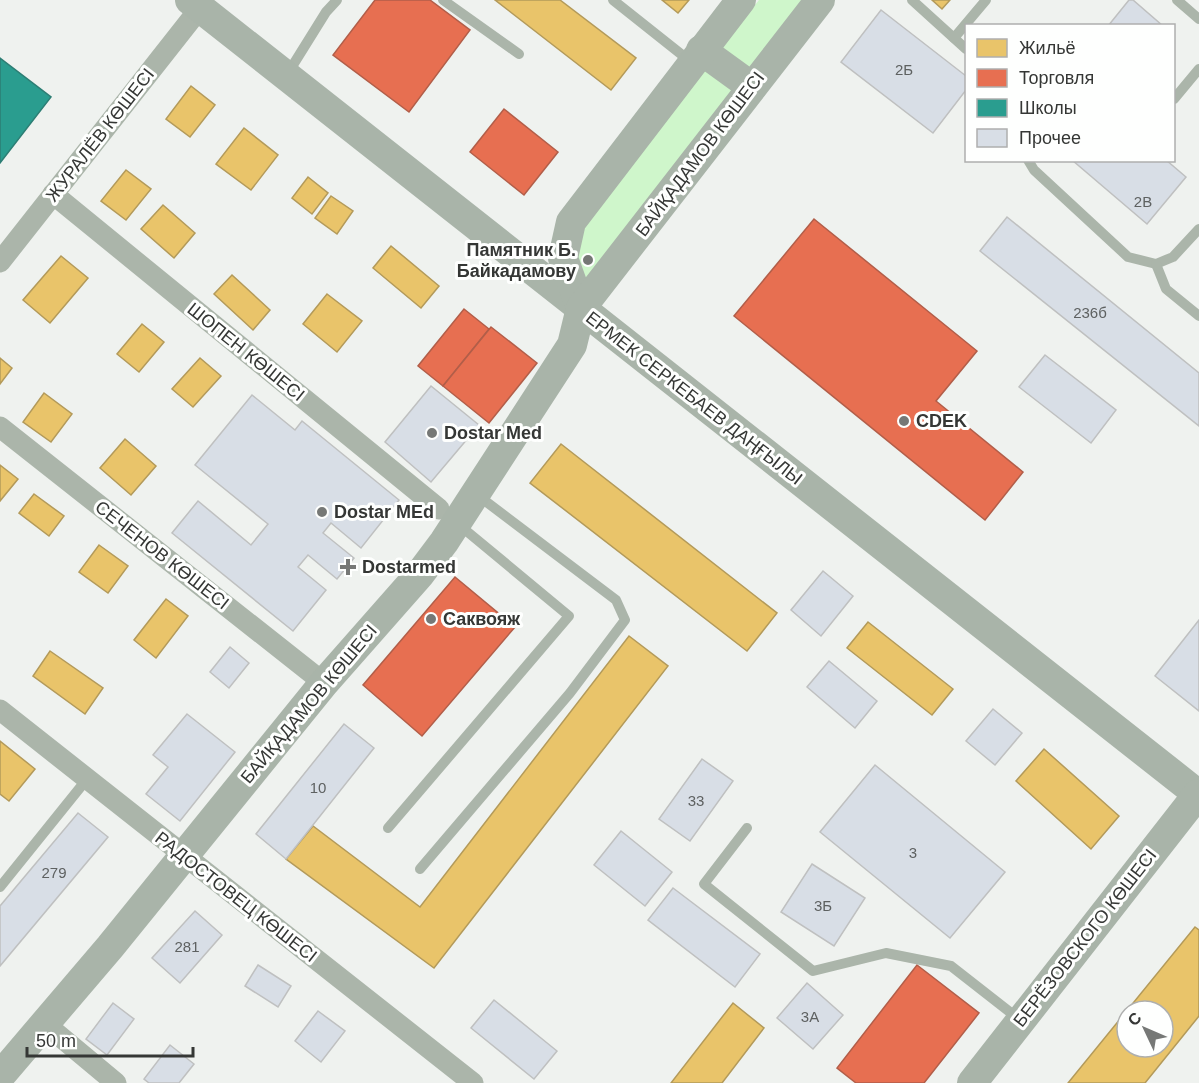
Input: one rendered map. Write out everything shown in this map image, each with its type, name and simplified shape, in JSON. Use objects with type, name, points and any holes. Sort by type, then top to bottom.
[{"type":"street","points":[[581,308],[563,258],[571,222],[741,0]]},
{"type":"street","name":"БАЙҚАДАМОВ КӨШЕСІ","points":[[0,1076],[184,856],[324,683],[420,574],[448,516],[476,494],[572,345],[581,308],[820,0]]},
{"type":"street","name":"ЕРМЕК СЕРКЕБАЕВ ДАҢҒЫЛЫ","points":[[195,4],[1199,794]]},
{"type":"street","name":"ЖУРАЛЁВ КӨШЕСІ","points":[[0,262],[195,4]]},
{"type":"street","points":[[696,56],[752,87]]},
{"type":"street","name":"ШОПЕН КӨШЕСІ","points":[[53,194],[448,516]]},
{"type":"street","name":"СЕЧЕНОВ КӨШЕСІ","points":[[0,427],[324,683]]},
{"type":"street","name":"РАДОСТОВЕЦ КӨШЕСІ","points":[[0,711],[473,1083]]},
{"type":"street","name":"БЕРЁЗОВСКОГО КӨШЕСІ","points":[[972,1083],[1199,794]]},
{"type":"street","points":[[44,1023],[116,1083]]},
{"type":"lane","points":[[286,76],[326,12],[337,0]]},
{"type":"lane","points":[[443,0],[519,54]]},
{"type":"lane","points":[[613,0],[696,56]]},
{"type":"lane","points":[[912,0],[965,48]]},
{"type":"lane","points":[[966,24],[986,0]]},
{"type":"lane","points":[[1177,0],[1199,19]]},
{"type":"lane","points":[[954,38],[965,25]]},
{"type":"lane","points":[[1175,97],[1199,69]]},
{"type":"lane","points":[[1029,162],[1034,170],[1128,258],[1156,264],[1173,257],[1199,229]]},
{"type":"lane","points":[[1156,264],[1166,289],[1199,316]]},
{"type":"lane","points":[[420,869],[570,693],[625,620],[616,600],[476,494]]},
{"type":"lane","points":[[388,828],[570,616],[448,516]]},
{"type":"lane","points":[[0,886],[87,779]]},
{"type":"lane","points":[[747,828],[704,884],[813,971],[886,952],[951,966],[1020,1020]]},
{"type":"green space","points":[[759,0],[814,0],[582,296],[569,240]]},
{"type":"building: Жильё","points":[[495,0],[560,0],[636,58],[611,90]]},
{"type":"building: Жильё","points":[[662,0],[689,0],[678,13]]},
{"type":"building: Жильё","points":[[932,0],[950,0],[942,9]]},
{"type":"building: Жильё","points":[[191,86],[215,105],[190,137],[166,119]]},
{"type":"building: Жильё","points":[[244,128],[278,155],[251,190],[216,164]]},
{"type":"building: Жильё","points":[[126,170],[151,189],[126,220],[101,201]]},
{"type":"building: Жильё","points":[[308,177],[328,193],[312,214],[292,198]]},
{"type":"building: Жильё","points":[[331,196],[353,211],[337,234],[315,218]]},
{"type":"building: Жильё","points":[[163,205],[195,233],[174,258],[141,229]]},
{"type":"building: Жильё","points":[[391,246],[439,286],[421,308],[373,268]]},
{"type":"building: Жильё","points":[[61,256],[88,278],[50,323],[23,300]]},
{"type":"building: Жильё","points":[[232,275],[270,310],[253,330],[214,294]]},
{"type":"building: Жильё","points":[[327,294],[362,321],[337,352],[303,324]]},
{"type":"building: Жильё","points":[[142,324],[164,342],[139,372],[117,354]]},
{"type":"building: Жильё","points":[[0,358],[12,368],[0,384]]},
{"type":"building: Жильё","points":[[200,358],[221,376],[193,407],[172,389]]},
{"type":"building: Жильё","points":[[44,393],[72,414],[51,442],[23,422]]},
{"type":"building: Жильё","points":[[125,439],[156,466],[131,495],[100,468]]},
{"type":"building: Жильё","points":[[561,444],[777,613],[747,651],[530,483]]},
{"type":"building: Жильё","points":[[0,465],[18,479],[0,501]]},
{"type":"building: Жильё","points":[[34,494],[64,516],[49,536],[19,513]]},
{"type":"building: Жильё","points":[[99,545],[128,566],[108,593],[79,572]]},
{"type":"building: Жильё","points":[[166,599],[188,616],[156,658],[134,640]]},
{"type":"building: Жильё","points":[[868,622],[953,689],[932,715],[847,648]]},
{"type":"building: Жильё","points":[[629,636],[668,666],[434,968],[286,859],[313,826],[420,907]]},
{"type":"building: Жильё","points":[[50,651],[103,688],[85,714],[33,676]]},
{"type":"building: Жильё","points":[[0,741],[35,769],[9,801],[0,794]]},
{"type":"building: Жильё","points":[[1044,749],[1119,816],[1091,849],[1016,781]]},
{"type":"building: Жильё","points":[[1195,927],[1199,930],[1199,1016],[1175,1046],[1175,999],[1136,999]]},
{"type":"building: Жильё","points":[[733,1003],[764,1028],[722,1083],[671,1083]]},
{"type":"building: Жильё","points":[[1115,1025],[1115,1059],[1164,1059],[1145,1083],[1068,1083]]},
{"type":"building: Торговля","points":[[375,0],[430,0],[470,30],[409,112],[333,55]]},
{"type":"building: Торговля","points":[[504,109],[558,152],[524,195],[470,152]]},
{"type":"building: Торговля","points":[[814,219],[977,351],[936,401],[1023,472],[985,520],[734,316]]},
{"type":"building: Торговля","points":[[464,309],[489,329],[443,386],[418,366]]},
{"type":"building: Торговля","points":[[491,327],[537,363],[489,423],[443,386]]},
{"type":"building: Торговля","points":[[455,577],[515,627],[422,736],[363,685]]},
{"type":"building: Торговля","points":[[917,965],[979,1013],[924,1083],[856,1083],[837,1068]]},
{"type":"building: Школы","points":[[0,58],[51,97],[0,163]]},
{"type":"building: Прочее","points":[[1129,0],[1133,0],[1161,24],[1110,24]]},
{"type":"building: Прочее","points":[[881,10],[965,75],[965,91],[933,133],[841,62]]},
{"type":"building: Прочее","points":[[1074,162],[1168,162],[1186,177],[1147,224]]},
{"type":"building: Прочее","points":[[1007,217],[1199,373],[1199,426],[980,251]]},
{"type":"building: Прочее","points":[[1045,355],[1116,410],[1091,443],[1019,387]]},
{"type":"building: Прочее","name":"Dostar Med","points":[[431,386],[479,425],[431,482],[385,442]]},
{"type":"building: Прочее","name":"Dostar MEd","points":[[252,395],[295,430],[302,421],[399,500],[361,548],[331,523],[323,533],[354,558],[337,579],[308,555],[298,567],[326,590],[293,631],[172,533],[198,501],[251,545],[268,524],[195,465]]},
{"type":"building: Прочее","points":[[823,571],[853,596],[821,636],[791,610]]},
{"type":"building: Прочее","points":[[1199,620],[1199,711],[1155,676]]},
{"type":"building: Прочее","points":[[230,647],[249,663],[229,688],[210,672]]},
{"type":"building: Прочее","points":[[829,661],[877,701],[855,728],[807,687]]},
{"type":"building: Прочее","points":[[993,709],[1022,733],[995,765],[966,741]]},
{"type":"building: Прочее","points":[[187,714],[235,752],[180,821],[146,794],[168,767],[153,755]]},
{"type":"building: Прочее","points":[[344,724],[374,748],[286,859],[256,834]]},
{"type":"building: Прочее","points":[[702,759],[733,781],[690,841],[659,819]]},
{"type":"building: Прочее","points":[[875,765],[1005,872],[950,938],[820,832]]},
{"type":"building: Прочее","points":[[78,813],[108,837],[0,966],[0,906]]},
{"type":"building: Прочее","points":[[621,831],[672,872],[645,906],[594,865]]},
{"type":"building: Прочее","points":[[812,864],[865,898],[834,946],[781,912]]},
{"type":"building: Прочее","points":[[673,888],[760,954],[735,987],[648,920]]},
{"type":"building: Прочее","points":[[195,911],[222,935],[180,983],[152,958]]},
{"type":"building: Прочее","points":[[258,965],[291,986],[278,1007],[245,986]]},
{"type":"building: Прочее","points":[[807,983],[843,1015],[813,1049],[777,1018]]},
{"type":"building: Прочее","points":[[494,1000],[557,1051],[534,1079],[471,1028]]},
{"type":"building: Прочее","points":[[113,1003],[134,1019],[107,1055],[86,1039]]},
{"type":"building: Прочее","points":[[318,1011],[345,1031],[321,1062],[295,1041]]},
{"type":"building: Прочее","points":[[170,1045],[194,1064],[179,1083],[149,1083],[144,1079]]},
{"type":"place","name":"Памятник Б. Байкадамову","points":[[588,260]]},
{"type":"place","name":"CDEK","points":[[904,421]]},
{"type":"place","name":"Dostar Med","points":[[432,433]]},
{"type":"place","name":"Dostar MEd","points":[[322,512]]},
{"type":"place","name":"Dostarmed","points":[[348,567]]},
{"type":"place","name":"Саквояж","points":[[431,619]]}]
